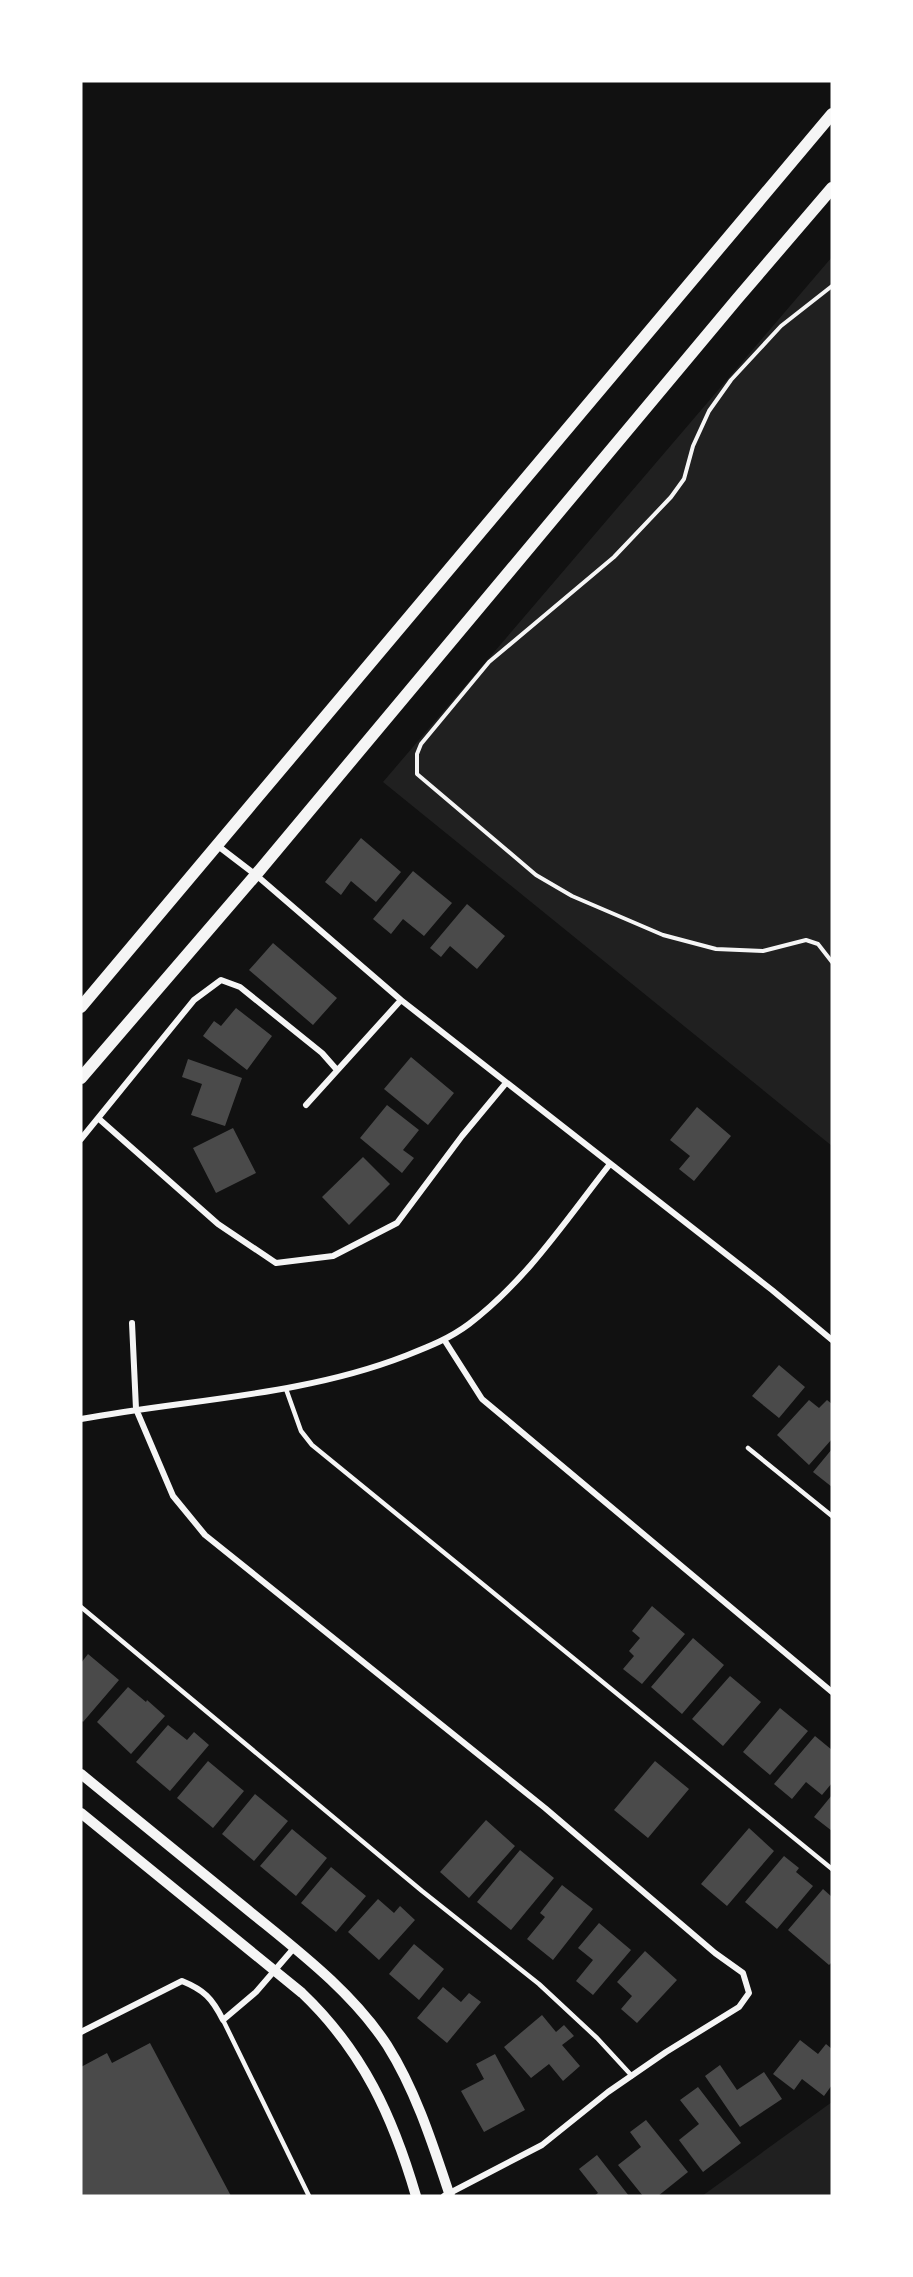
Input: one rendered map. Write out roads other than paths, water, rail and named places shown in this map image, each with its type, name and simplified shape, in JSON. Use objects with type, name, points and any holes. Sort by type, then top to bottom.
[{"type":"main road","points":[[81,1007],[700,268],[832,114]]},
{"type":"main road","points":[[81,1078],[256,875],[832,188]]},
{"type":"street","points":[[218,846],[256,875],[401,1000],[832,1340]]},
{"type":"street","points":[[81,1139],[194,1000],[221,980],[240,987],[322,1053],[337,1071]]},
{"type":"street","points":[[306,1105],[401,1000]]},
{"type":"street","points":[[98,1118],[218,1224],[276,1263],[333,1256],[397,1223],[462,1136],[506,1083]]},
{"type":"street","points":[[81,1419],[136,1409],[286,1389],[368,1371],[445,1341],[471,1323],[522,1277],[610,1164]]},
{"type":"street","points":[[81,1774],[294,1948],[357,2007],[386,2045],[407,2081],[448,2196],[542,2145],[632,2076],[739,2007],[750,1993],[743,1973],[715,1953],[545,1808],[205,1534],[173,1496],[136,1409],[132,1323]]},
{"type":"street","points":[[445,1341],[482,1399],[832,1692]]},
{"type":"street","points":[[81,1813],[302,1993],[326,2016],[351,2048],[378,2091],[396,2134],[416,2196]]},
{"type":"street","points":[[81,2032],[182,1982],[200,1988],[215,2003],[223,2020],[256,1992],[294,1948]]},
{"type":"lane","points":[[286,1389],[301,1431],[312,1445],[832,1869]]},
{"type":"lane","points":[[748,1448],[832,1516]]},
{"type":"lane","points":[[81,1607],[422,1892],[539,1984],[597,2038],[632,2076]]},
{"type":"lane","points":[[223,2020],[309,2196]]}]
